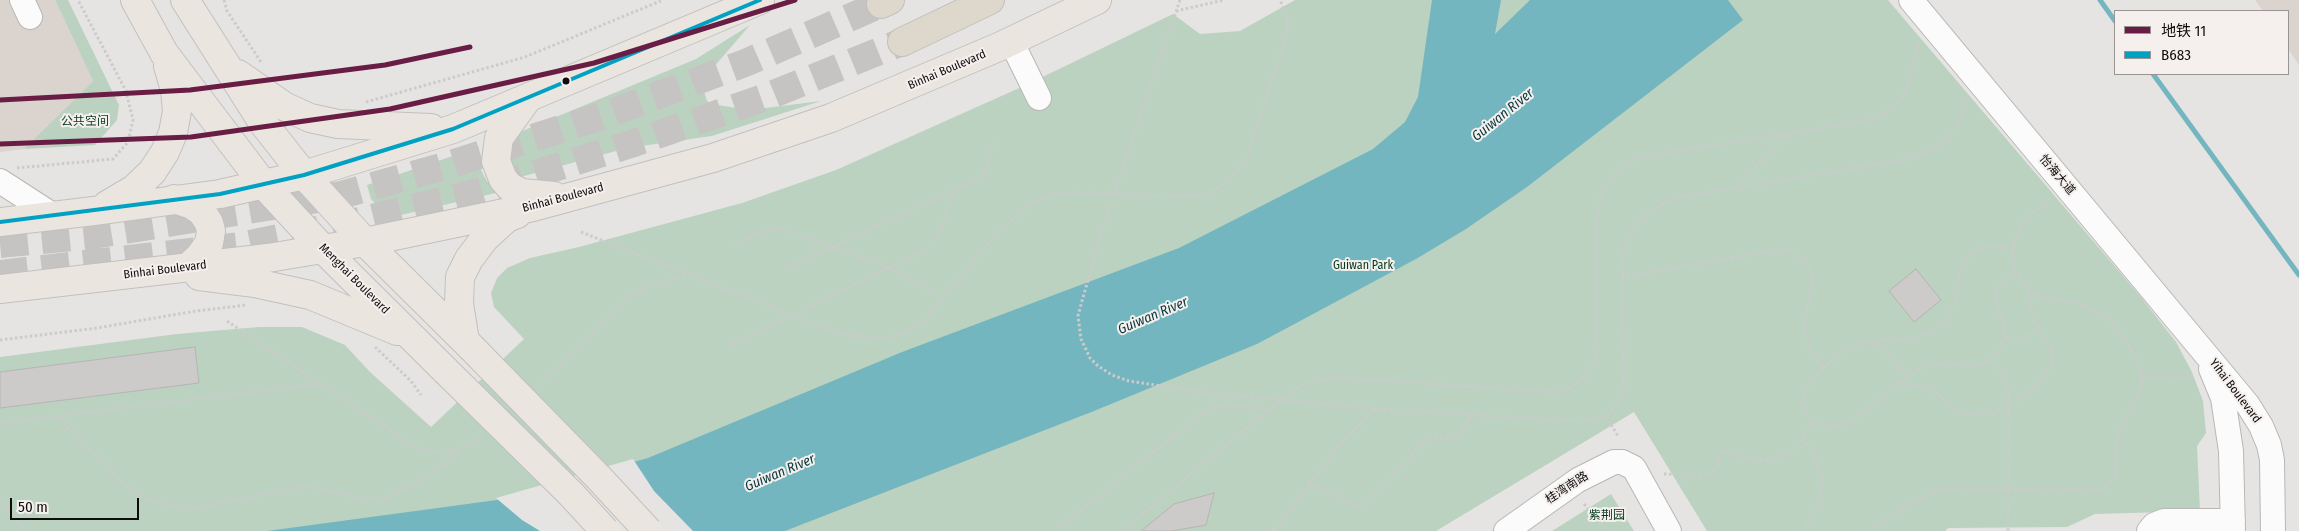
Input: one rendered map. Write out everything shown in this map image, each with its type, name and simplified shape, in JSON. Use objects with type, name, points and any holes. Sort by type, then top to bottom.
[{"type":"highway","points":[[902,42],[990,0]]},
{"type":"main road","name":"Menghai Boulevard","points":[[135,0],[164,53],[264,185],[323,248],[572,494],[606,531]]},
{"type":"main road","points":[[185,0],[263,123],[304,175],[365,242],[468,344],[648,531]]},
{"type":"main road","points":[[0,222],[174,199],[264,185],[304,175],[453,129],[760,0]]},
{"type":"main road","name":"Binhai Boulevard","points":[[0,289],[188,267],[365,242],[533,207],[713,158],[831,118],[1011,41],[1097,0]]},
{"type":"main road","points":[[94,211],[118,200],[134,189],[152,172],[165,152],[173,133],[177,112],[175,90],[164,53]]},
{"type":"main road","points":[[217,53],[239,75],[260,91],[284,106],[310,118],[338,124],[374,127],[453,129]]},
{"type":"main road","points":[[528,98],[499,138],[496,161],[498,170],[510,186],[522,193],[538,196],[574,196]]},
{"type":"main road","points":[[174,199],[192,205],[202,212],[209,223],[211,231],[209,243],[200,256],[188,267]]},
{"type":"main road","points":[[468,344],[459,304],[460,277],[469,259],[485,238],[507,218],[533,207]]},
{"type":"main road","points":[[155,271],[255,283],[310,296],[411,337]]},
{"type":"street","name":"怡海大道","points":[[1911,0],[2202,349]]},
{"type":"street","points":[[1011,41],[1039,98]]},
{"type":"street","points":[[5,175],[54,216]]},
{"type":"street","name":"Yihai Boulevard","points":[[2202,349],[2223,398],[2226,415],[2231,451],[2233,526]]},
{"type":"street","name":"Yihai Boulevard","points":[[2202,349],[2248,405],[2262,426],[2272,460],[2273,531]]},
{"type":"street","name":"桂湾南路","points":[[1506,531],[1578,480],[1598,468],[1614,462],[1622,462],[1634,468],[1669,531]]},
{"type":"street","points":[[2148,531],[2154,525],[2164,521],[2233,526]]},
{"type":"path","points":[[5,175],[113,159],[128,142],[133,120],[126,91],[78,0]]},
{"type":"path","points":[[224,0],[227,10],[267,68]]},
{"type":"path","points":[[357,104],[525,57],[663,0]]},
{"type":"path","points":[[1180,0],[1103,228],[1078,316],[1080,339],[1090,358],[1112,375],[1128,381],[1212,394],[1471,415],[1581,421],[1606,416],[1616,406],[1623,394],[1622,257],[1627,241],[1637,224],[1650,212],[1666,202],[1681,197],[1910,159],[1938,146],[1950,135],[1958,124],[1968,96]]},
{"type":"path","points":[[1176,11],[1224,0]]},
{"type":"path","points":[[581,232],[840,334],[881,338],[904,334],[922,322],[999,231],[1032,203],[1054,194],[1116,193],[1146,197],[1204,195],[1218,188],[1231,178],[1247,157],[1287,33],[1288,20],[1280,0]]},
{"type":"path","points":[[1122,531],[1281,400],[1304,384],[1332,377],[1547,392],[1559,392],[1570,388],[1587,375],[1595,359],[1597,218],[1601,196],[1611,179],[1626,164],[1646,156],[1866,121],[1887,112],[1902,97],[1908,86],[1920,37]]},
{"type":"path","points":[[1733,188],[1792,132]]},
{"type":"path","points":[[787,268],[983,176],[995,139]]},
{"type":"path","points":[[728,346],[934,246],[954,191]]},
{"type":"path","points":[[1901,382],[1931,389],[1960,412],[1976,414],[1993,412],[2009,405],[2029,392],[2043,377],[2052,363],[2052,350],[2030,308],[2028,291],[2015,269],[2013,250],[2016,235],[2021,225],[2053,198]]},
{"type":"path","points":[[730,245],[776,227],[891,268],[943,299]]},
{"type":"path","points":[[2013,250],[1994,246],[1982,248],[1972,254],[1964,263],[1959,274],[1956,299],[1949,316],[1934,330],[1911,339],[1872,341],[1850,347],[1822,368],[1805,391],[1802,402],[1805,413],[1812,421],[1822,425],[1835,426],[1852,421],[1901,382],[1922,368],[1937,363],[1976,366],[1990,359],[2000,350],[2005,338],[2004,325],[1996,303],[1996,293],[2002,283],[2015,269]]},
{"type":"path","points":[[1622,277],[1774,251],[1786,250],[1796,253],[1809,267],[1813,278],[1804,329],[1810,350],[1822,368]]},
{"type":"path","points":[[1870,531],[1911,502],[1941,489],[2105,488],[2115,477],[2117,439],[2120,426],[2136,399],[2141,377],[2130,344],[2102,314],[2076,304],[2039,297],[2028,291]]},
{"type":"path","points":[[0,340],[97,328],[196,311],[250,305]]},
{"type":"path","points":[[2005,338],[2016,339],[2024,337],[2040,327]]},
{"type":"path","points":[[1872,341],[1909,376]]},
{"type":"path","points":[[374,346],[411,381],[421,396]]},
{"type":"path","points":[[1990,359],[2007,382],[2009,405],[2008,531]]},
{"type":"path","points":[[2141,377],[2201,378]]},
{"type":"path","points":[[0,423],[320,384]]},
{"type":"path","points":[[1056,531],[1207,409],[1223,405],[1270,409]]},
{"type":"path","points":[[1257,531],[1276,530],[1308,483],[1338,446],[1375,408]]},
{"type":"path","points":[[1308,483],[1357,506],[1363,505],[1425,441],[1431,438],[1459,437],[1471,415]]},
{"type":"path","points":[[57,416],[131,490],[147,500],[173,506],[196,508],[306,486],[364,498],[386,498],[446,464],[459,449]]},
{"type":"path","points":[[1606,416],[1618,436]]},
{"type":"path","points":[[1664,474],[1710,474],[1716,468],[1718,459],[1726,452],[1752,459],[1770,460],[1795,448],[1812,421]]},
{"type":"path","points":[[1802,438],[1815,456],[1823,481],[1820,499],[1808,521],[1805,531]]},
{"type":"path","points":[[0,502],[26,531]]},
{"type":"path","points":[[1584,504],[1606,531]]},
{"type":"shaded area","points":[[0,0],[55,0],[93,81],[24,149],[0,152]]},
{"type":"shaded area","points":[[2255,0],[2299,0],[2299,65],[2289,50],[2289,10],[2262,10]]},
{"type":"green space","name":"公共空间","points":[[55,0],[68,0],[119,105],[117,120],[95,145],[24,149],[93,81]]},
{"type":"green space","name":"Guiwan Park","points":[[1295,0],[1888,0],[2140,296],[2176,342],[2192,372],[2203,401],[2206,433],[2197,446],[2200,511],[2095,514],[2067,527],[1948,528],[1945,531],[1707,531],[1634,412],[1436,531],[0,531],[0,357],[177,334],[259,327],[302,327],[345,345],[370,372],[431,427],[524,339],[494,307],[491,293],[497,278],[507,268],[530,258],[579,247],[742,203],[836,170],[1026,85],[1173,14],[1200,34],[1240,31]]},
{"type":"green space","points":[[750,25],[713,68],[703,88],[707,101],[712,104],[749,110],[821,101],[712,136],[627,148],[524,176],[517,177],[497,151],[515,134],[696,59]]},
{"type":"green space","points":[[479,147],[479,165],[483,174],[487,181],[500,192],[388,218],[371,199],[367,185]]},
{"type":"green space","name":"紫荆园","points":[[1611,494],[1634,531],[1552,531]]},
{"type":"water","name":"Guiwan River","points":[[1432,0],[1501,0],[1495,34],[1530,0],[1728,0],[1743,20],[1527,187],[1466,229],[1416,259],[1257,344],[1094,411],[785,531],[267,531],[497,500],[648,458],[902,352],[1179,248],[1373,149],[1405,122],[1418,97]]},
{"type":"pier","points":[[633,459],[654,491],[693,531],[540,531],[522,520],[496,498]]},
{"type":"building","points":[[1916,269],[1941,300],[1914,322],[1889,291]]},
{"type":"building","points":[[195,347],[199,383],[0,408],[0,372]]},
{"type":"building","points":[[1214,493],[1206,525],[1172,531],[1141,531],[1174,504]]},
{"type":"waterway","points":[[2100,0],[2114,20]]},
{"type":"waterway","points":[[2154,75],[2299,275]]},
{"type":"tunnel","points":[[0,244],[93,235],[341,195],[445,166],[608,114],[745,63],[881,4]]},
{"type":"tunnel","points":[[0,274],[240,246],[360,221],[474,193],[631,144],[766,97],[902,42]]},
{"type":"metro line","name":"11","points":[[0,144],[191,137],[390,109],[594,63],[795,0]]},
{"type":"metro line","name":"11","points":[[0,100],[190,90],[385,65],[470,47]]},
{"type":"transit line","name":"B683","points":[[0,222],[220,194],[304,175],[453,129],[760,0]]}]
